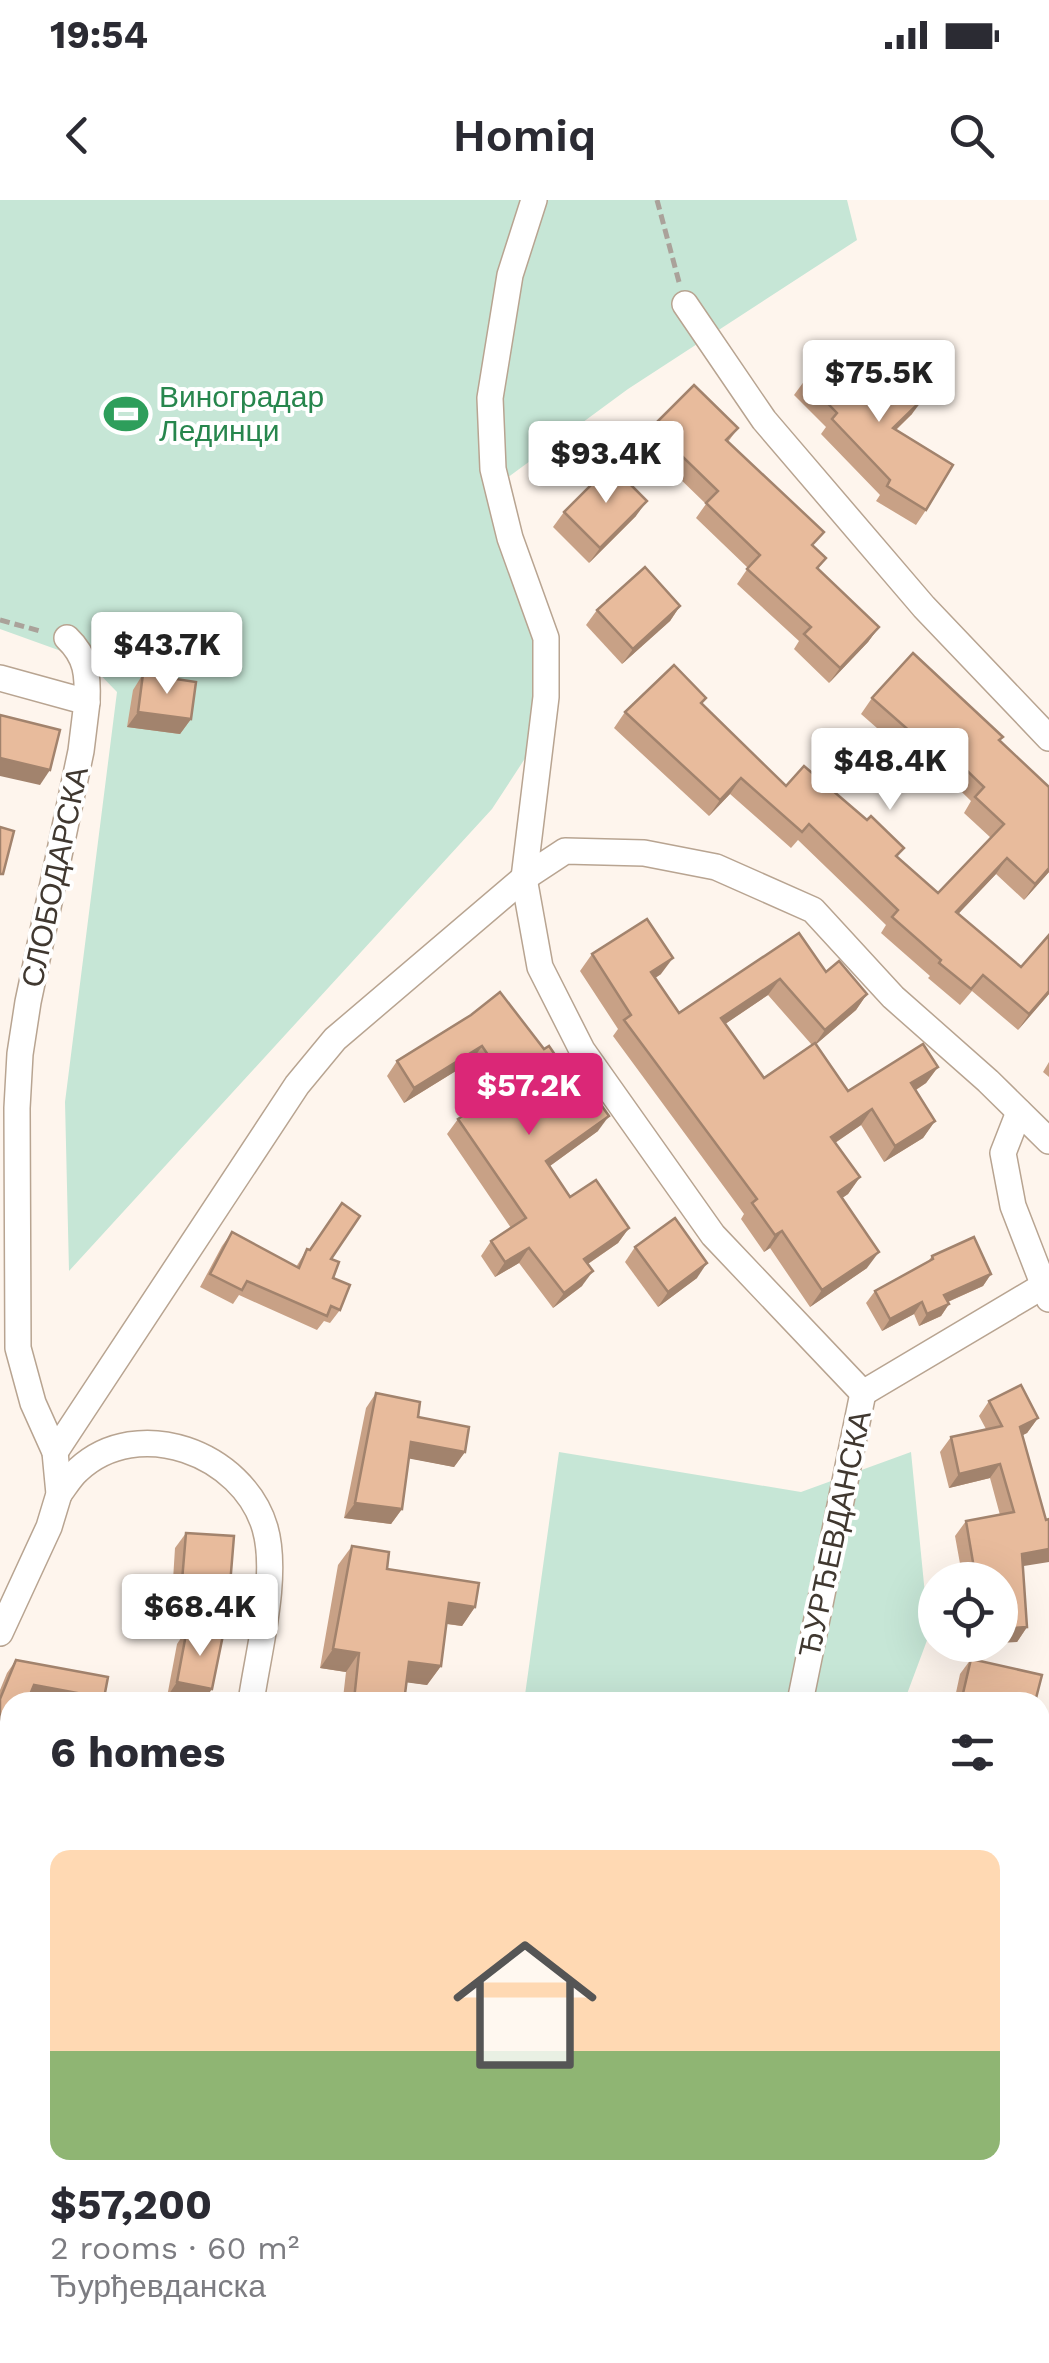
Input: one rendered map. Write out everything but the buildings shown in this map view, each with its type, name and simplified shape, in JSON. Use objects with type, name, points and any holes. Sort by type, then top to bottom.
[{"type":"street","name":"ЂУРЂЕВДАНСКА","points":[[534,200],[510,274],[490,398],[494,469],[510,538],[546,638],[546,697],[524,878],[540,967],[582,1050],[713,1236],[864,1393],[802,1692]]},
{"type":"street","points":[[686,304],[764,420],[924,607],[1049,738]]},
{"type":"street","name":"СЛОБОДАРСКА","points":[[0,1633],[50,1527],[59,1494],[55,1452],[33,1403],[18,1348],[17,1108],[28,1002],[81,751],[87,702],[88,681],[81,650],[67,638]]},
{"type":"street","points":[[0,678],[87,702]]},
{"type":"street","points":[[55,1452],[296,1085],[336,1039],[524,878],[565,852],[644,853],[716,867],[813,910],[893,997],[1049,1141]]},
{"type":"street","points":[[864,1393],[1046,1292],[1013,1206],[1002,1153],[1019,1112]]},
{"type":"street","points":[[59,1494],[78,1470],[101,1454],[140,1444],[180,1446],[218,1464],[247,1491],[265,1528],[270,1568],[251,1692]]},
{"type":"path","points":[[656,200],[686,304]]},
{"type":"path","points":[[0,620],[67,638]]},
{"type":"green space","points":[[0,200],[847,200],[857,240],[628,389],[503,481],[552,717],[492,809],[69,1271],[65,1102],[117,692],[86,660],[0,629]]},
{"type":"green space","points":[[559,1452],[801,1492],[911,1452],[922,1562],[918,1562],[919,1662],[908,1692],[525,1692]]},
{"type":"place","name":"Виноградар Лединци","points":[[126,414]]}]
